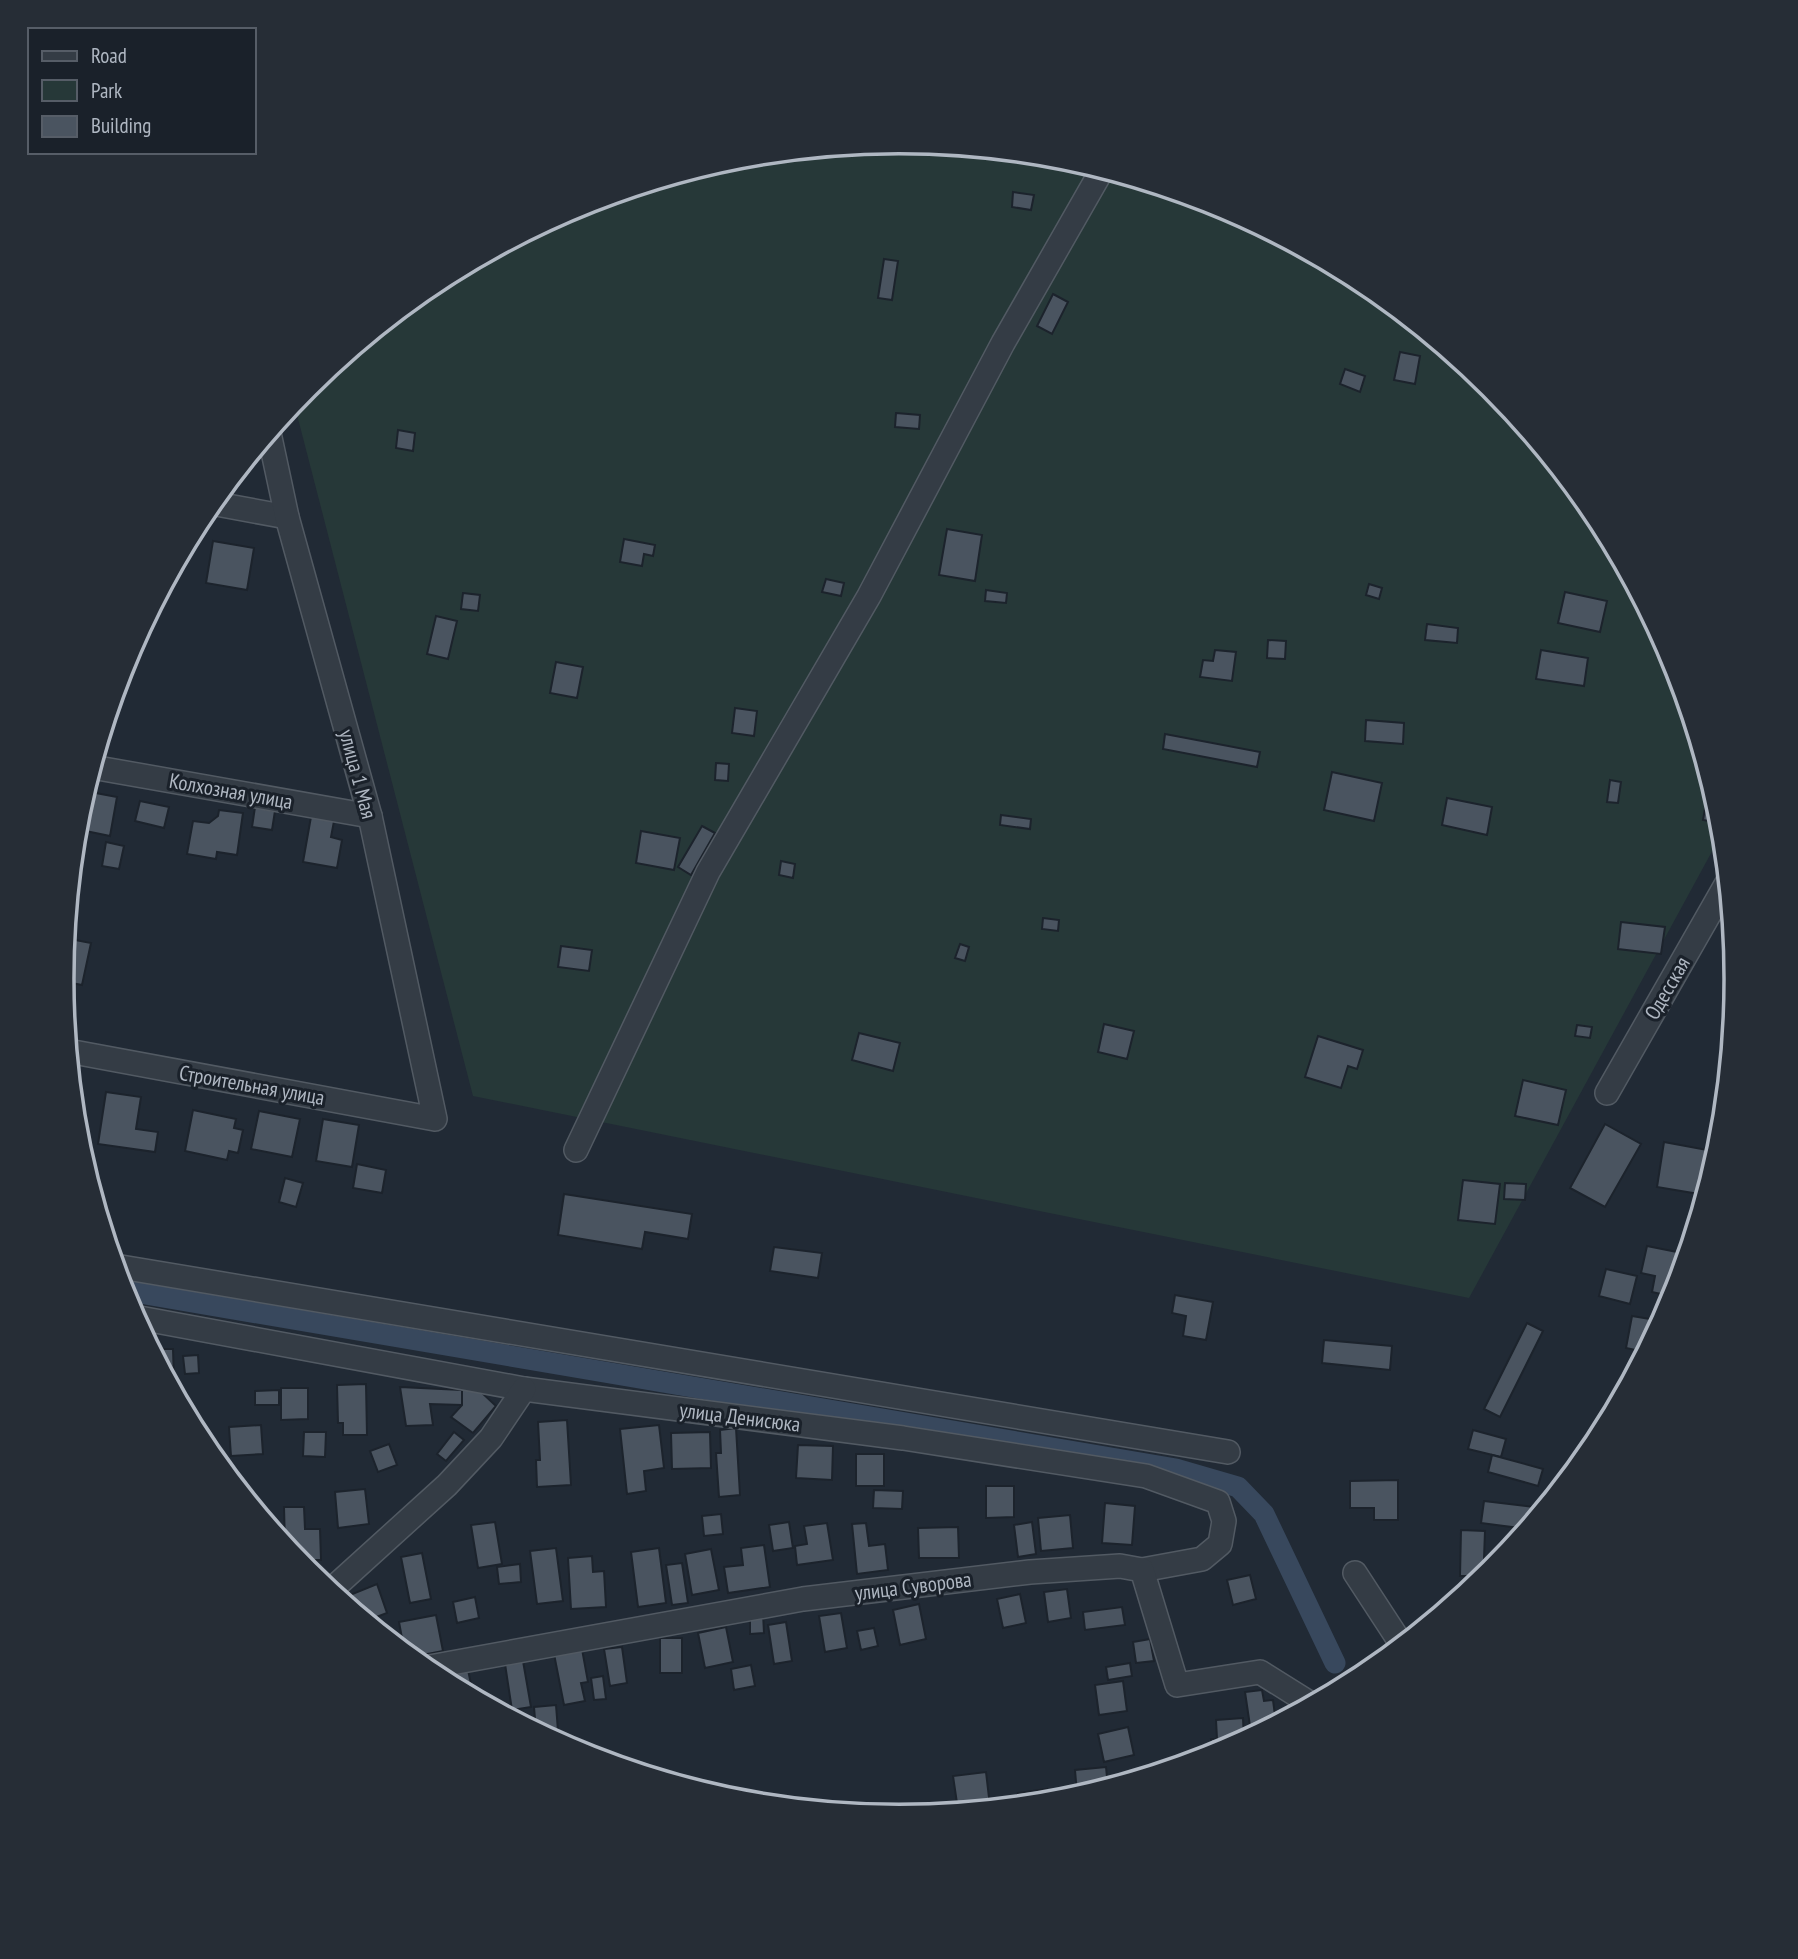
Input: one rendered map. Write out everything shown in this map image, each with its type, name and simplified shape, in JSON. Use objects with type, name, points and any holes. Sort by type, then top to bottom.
[{"type":"street","points":[[576,1150],[708,872],[869,596],[1003,342],[1097,178]]},
{"type":"street","name":"улица 1 Мая","points":[[271,443],[288,517],[370,816],[435,1119]]},
{"type":"street","points":[[224,505],[288,517]]},
{"type":"street","name":"Колхозная улица","points":[[102,768],[370,816]]},
{"type":"street","name":"Одесская","points":[[1607,1093],[1720,896]]},
{"type":"street","name":"Строительная улица","points":[[77,1053],[435,1119]]},
{"type":"street","points":[[126,1268],[1228,1452]]},
{"type":"street","name":"улица Денисюка","points":[[147,1319],[524,1389],[903,1438],[1146,1476],[1218,1502],[1224,1521],[1220,1544],[1202,1559],[1142,1570]]},
{"type":"street","points":[[338,1584],[447,1485],[491,1438],[524,1389]]},
{"type":"street","name":"улица Суворова","points":[[439,1665],[803,1599],[1030,1572],[1120,1566],[1142,1570]]},
{"type":"street","points":[[1142,1570],[1177,1685],[1260,1672],[1303,1699]]},
{"type":"street","points":[[1355,1573],[1397,1638]]},
{"type":"green space","points":[[899,154],[953,156],[1007,161],[1113,182],[1215,217],[1264,239],[1358,293],[1402,325],[1483,396],[1520,435],[1554,477],[1614,567],[1662,664],[1681,714],[1709,818],[1714,849],[1469,1298],[473,1096],[297,415],[355,359],[440,293],[534,239],[634,198],[685,182],[791,161]]},
{"type":"building","points":[[1013,192],[1034,195],[1031,210],[1012,207]]},
{"type":"building","points":[[884,259],[898,261],[892,300],[878,298]]},
{"type":"building","points":[[1053,294],[1068,302],[1052,334],[1037,326]]},
{"type":"building","points":[[1400,352],[1420,356],[1415,384],[1394,380]]},
{"type":"building","points":[[1345,369],[1365,376],[1360,392],[1340,384]]},
{"type":"building","points":[[896,413],[920,415],[919,429],[895,427]]},
{"type":"building","points":[[398,430],[415,433],[413,451],[396,448]]},
{"type":"building","points":[[947,529],[982,535],[975,581],[939,575]]},
{"type":"building","points":[[624,539],[655,545],[653,556],[644,554],[642,566],[620,562]]},
{"type":"building","points":[[213,541],[254,548],[247,590],[206,583]]},
{"type":"building","points":[[826,579],[844,583],[841,596],[822,592]]},
{"type":"building","points":[[1369,584],[1382,588],[1379,599],[1366,595]]},
{"type":"building","points":[[986,590],[1007,593],[1006,603],[985,601]]},
{"type":"building","points":[[1565,592],[1607,601],[1600,632],[1558,623]]},
{"type":"building","points":[[463,593],[480,595],[478,611],[461,609]]},
{"type":"building","points":[[436,616],[457,621],[448,659],[427,654]]},
{"type":"building","points":[[1427,624],[1458,628],[1457,643],[1425,640]]},
{"type":"building","points":[[1268,640],[1286,641],[1285,659],[1267,658]]},
{"type":"building","points":[[1215,650],[1236,652],[1232,681],[1200,677],[1203,660],[1213,661]]},
{"type":"building","points":[[1541,650],[1588,658],[1584,686],[1536,679]]},
{"type":"building","points":[[556,662],[583,667],[577,698],[550,693]]},
{"type":"building","points":[[735,708],[757,711],[754,736],[732,733]]},
{"type":"building","points":[[1366,720],[1404,723],[1403,744],[1365,741]]},
{"type":"building","points":[[1165,734],[1260,752],[1257,767],[1163,749]]},
{"type":"building","points":[[716,763],[729,764],[728,781],[715,780]]},
{"type":"building","points":[[1332,772],[1382,783],[1374,821],[1324,810]]},
{"type":"building","points":[[1610,780],[1621,782],[1618,803],[1607,802]]},
{"type":"building","points":[[95,793],[117,797],[110,836],[87,831]]},
{"type":"building","points":[[1447,798],[1492,807],[1487,835],[1442,825]]},
{"type":"building","points":[[140,801],[169,807],[164,828],[135,821]]},
{"type":"building","points":[[1706,805],[1709,821],[1703,820]]},
{"type":"building","points":[[255,807],[275,811],[272,830],[252,827]]},
{"type":"building","points":[[219,810],[243,813],[237,855],[217,852],[216,859],[187,854],[193,821],[209,823],[218,816]]},
{"type":"building","points":[[312,811],[335,816],[331,837],[342,840],[337,868],[303,862]]},
{"type":"building","points":[[1001,815],[1031,819],[1030,829],[1000,825]]},
{"type":"building","points":[[702,826],[715,833],[691,875],[678,867]]},
{"type":"building","points":[[641,831],[680,838],[674,870],[636,863]]},
{"type":"building","points":[[106,842],[124,846],[119,869],[102,866]]},
{"type":"building","points":[[781,861],[795,864],[793,878],[779,875]]},
{"type":"building","points":[[1043,918],[1059,920],[1058,931],[1042,929]]},
{"type":"building","points":[[1621,922],[1665,927],[1661,954],[1618,949]]},
{"type":"building","points":[[75,940],[91,943],[82,985],[74,983]]},
{"type":"building","points":[[960,944],[969,947],[965,961],[955,958]]},
{"type":"building","points":[[561,946],[592,950],[589,971],[558,967]]},
{"type":"building","points":[[1104,1024],[1134,1031],[1127,1059],[1098,1052]]},
{"type":"building","points":[[1577,1025],[1592,1027],[1590,1038],[1575,1036]]},
{"type":"building","points":[[859,1033],[900,1043],[893,1071],[852,1060]]},
{"type":"building","points":[[1318,1036],[1363,1050],[1357,1069],[1348,1066],[1341,1088],[1305,1077]]},
{"type":"building","points":[[1523,1080],[1566,1090],[1558,1125],[1515,1116]]},
{"type":"building","points":[[106,1092],[141,1097],[136,1129],[158,1132],[155,1152],[98,1144]]},
{"type":"building","points":[[193,1110],[236,1119],[234,1128],[243,1130],[238,1153],[229,1151],[227,1160],[185,1151]]},
{"type":"building","points":[[259,1111],[300,1119],[292,1157],[251,1149]]},
{"type":"building","points":[[323,1119],[359,1125],[352,1167],[316,1161]]},
{"type":"building","points":[[1605,1124],[1641,1144],[1605,1207],[1570,1188]]},
{"type":"building","points":[[1664,1142],[1707,1150],[1696,1193],[1657,1187]]},
{"type":"building","points":[[357,1164],[386,1170],[382,1193],[353,1188]]},
{"type":"building","points":[[285,1178],[303,1183],[296,1207],[279,1202]]},
{"type":"building","points":[[1463,1180],[1500,1184],[1495,1224],[1458,1220]]},
{"type":"building","points":[[1505,1183],[1526,1184],[1525,1200],[1504,1199]]},
{"type":"building","points":[[564,1194],[692,1214],[688,1239],[645,1232],[642,1249],[558,1235]]},
{"type":"building","points":[[1647,1246],[1678,1252],[1662,1294],[1652,1292],[1655,1276],[1641,1273]]},
{"type":"building","points":[[774,1247],[822,1253],[818,1278],[770,1271]]},
{"type":"building","points":[[1606,1269],[1637,1276],[1630,1304],[1599,1296]]},
{"type":"building","points":[[1175,1295],[1213,1302],[1206,1340],[1183,1336],[1186,1316],[1172,1313]]},
{"type":"building","points":[[1632,1316],[1651,1319],[1636,1350],[1626,1348]]},
{"type":"building","points":[[1527,1323],[1543,1331],[1500,1417],[1484,1409]]},
{"type":"building","points":[[1324,1340],[1392,1346],[1390,1370],[1322,1363]]},
{"type":"building","points":[[161,1349],[173,1349],[174,1373]]},
{"type":"building","points":[[198,1355],[199,1373],[185,1374],[183,1356]]},
{"type":"building","points":[[366,1384],[367,1435],[343,1435],[343,1423],[338,1423],[337,1385]]},
{"type":"building","points":[[400,1387],[462,1390],[462,1405],[430,1404],[433,1425],[406,1426]]},
{"type":"building","points":[[281,1388],[308,1388],[308,1419],[281,1420]]},
{"type":"building","points":[[279,1390],[279,1405],[255,1405],[255,1391]]},
{"type":"building","points":[[462,1390],[479,1390],[496,1406],[473,1433],[451,1417],[462,1405]]},
{"type":"building","points":[[567,1420],[571,1485],[537,1487],[536,1460],[540,1460],[538,1422]]},
{"type":"building","points":[[261,1425],[263,1454],[231,1456],[229,1427]]},
{"type":"building","points":[[659,1425],[664,1468],[644,1471],[646,1491],[627,1494],[620,1429]]},
{"type":"building","points":[[736,1428],[740,1495],[719,1497],[716,1453],[721,1453],[720,1430]]},
{"type":"building","points":[[1473,1430],[1506,1439],[1501,1457],[1468,1449]]},
{"type":"building","points":[[304,1432],[326,1432],[325,1457],[303,1456]]},
{"type":"building","points":[[454,1432],[464,1440],[446,1461],[437,1454]]},
{"type":"building","points":[[710,1432],[711,1468],[672,1469],[671,1433]]},
{"type":"building","points":[[389,1444],[397,1465],[378,1472],[370,1451]]},
{"type":"building","points":[[798,1445],[833,1446],[832,1480],[796,1478]]},
{"type":"building","points":[[856,1454],[884,1454],[884,1486],[856,1486]]},
{"type":"building","points":[[1492,1455],[1543,1469],[1538,1486],[1488,1472]]},
{"type":"building","points":[[1398,1480],[1398,1520],[1374,1520],[1374,1508],[1350,1508],[1350,1481]]},
{"type":"building","points":[[986,1486],[1014,1486],[1014,1517],[986,1518]]},
{"type":"building","points":[[365,1489],[369,1524],[338,1528],[335,1492]]},
{"type":"building","points":[[874,1490],[903,1491],[902,1509],[873,1508]]},
{"type":"building","points":[[1484,1501],[1534,1507],[1517,1528],[1481,1523]]},
{"type":"building","points":[[1105,1503],[1135,1506],[1132,1545],[1102,1543]]},
{"type":"building","points":[[284,1507],[304,1507],[305,1529],[320,1529],[321,1560],[312,1560],[285,1531]]},
{"type":"building","points":[[721,1514],[723,1534],[704,1536],[702,1516]]},
{"type":"building","points":[[1070,1515],[1073,1548],[1041,1551],[1038,1518]]},
{"type":"building","points":[[495,1522],[502,1564],[478,1568],[471,1525]]},
{"type":"building","points":[[789,1522],[793,1548],[773,1551],[769,1525]]},
{"type":"building","points":[[1032,1522],[1036,1554],[1018,1557],[1014,1525]]},
{"type":"building","points":[[827,1523],[833,1560],[797,1565],[795,1546],[807,1544],[804,1526]]},
{"type":"building","points":[[866,1523],[869,1546],[885,1544],[888,1570],[857,1574],[852,1524]]},
{"type":"building","points":[[958,1527],[959,1558],[919,1558],[918,1528]]},
{"type":"building","points":[[1461,1530],[1485,1531],[1484,1559],[1487,1559],[1469,1576],[1460,1576]]},
{"type":"building","points":[[764,1545],[770,1587],[728,1593],[724,1567],[743,1565],[741,1548]]},
{"type":"building","points":[[556,1548],[563,1601],[537,1604],[530,1551]]},
{"type":"building","points":[[659,1548],[666,1603],[638,1607],[631,1552]]},
{"type":"building","points":[[711,1549],[719,1590],[692,1595],[685,1554]]},
{"type":"building","points":[[422,1553],[431,1599],[410,1603],[401,1557]]},
{"type":"building","points":[[592,1556],[593,1572],[604,1571],[606,1607],[571,1609],[568,1558]]},
{"type":"building","points":[[682,1563],[688,1603],[672,1605],[666,1565]]},
{"type":"building","points":[[520,1564],[521,1582],[499,1584],[497,1567]]},
{"type":"building","points":[[1250,1575],[1256,1599],[1233,1605],[1227,1580]]},
{"type":"building","points":[[377,1584],[387,1613],[376,1617],[350,1595]]},
{"type":"building","points":[[1067,1589],[1071,1618],[1048,1622],[1044,1592]]},
{"type":"building","points":[[1020,1594],[1026,1623],[1003,1628],[997,1599]]},
{"type":"building","points":[[475,1597],[479,1618],[457,1623],[453,1602]]},
{"type":"building","points":[[919,1604],[926,1639],[900,1645],[893,1610]]},
{"type":"building","points":[[1122,1607],[1125,1625],[1085,1630],[1083,1612]]},
{"type":"building","points":[[750,1613],[763,1613],[764,1633],[750,1634]]},
{"type":"building","points":[[841,1613],[847,1648],[825,1652],[819,1616]]},
{"type":"building","points":[[436,1615],[443,1651],[424,1655],[402,1638],[399,1622]]},
{"type":"building","points":[[786,1622],[792,1661],[774,1664],[768,1625]]},
{"type":"building","points":[[726,1627],[733,1662],[705,1668],[698,1633]]},
{"type":"building","points":[[874,1628],[878,1646],[861,1650],[857,1631]]},
{"type":"building","points":[[660,1638],[682,1638],[682,1673],[660,1673]]},
{"type":"building","points":[[1150,1639],[1154,1661],[1136,1663],[1133,1642]]},
{"type":"building","points":[[622,1647],[627,1683],[610,1686],[604,1649]]},
{"type":"building","points":[[582,1649],[588,1682],[581,1683],[585,1701],[564,1705],[554,1654]]},
{"type":"building","points":[[523,1661],[531,1707],[512,1708],[505,1664]]},
{"type":"building","points":[[1130,1663],[1132,1676],[1108,1680],[1106,1667]]},
{"type":"building","points":[[751,1665],[755,1686],[734,1690],[731,1669]]},
{"type":"building","points":[[468,1670],[471,1685],[452,1674]]},
{"type":"building","points":[[603,1676],[606,1699],[594,1700],[591,1678]]},
{"type":"building","points":[[1123,1681],[1127,1711],[1099,1715],[1095,1685]]},
{"type":"building","points":[[1262,1690],[1264,1701],[1273,1700],[1275,1714],[1250,1726],[1245,1692]]},
{"type":"building","points":[[556,1705],[558,1731],[535,1721],[534,1707]]},
{"type":"building","points":[[1243,1718],[1244,1729],[1211,1743],[1211,1739],[1217,1739],[1216,1720]]},
{"type":"building","points":[[1128,1727],[1134,1755],[1104,1762],[1098,1734]]},
{"type":"building","points":[[1106,1767],[1107,1778],[1076,1785],[1075,1770]]},
{"type":"building","points":[[986,1772],[989,1800],[957,1803],[953,1776]]},
{"type":"building","points":[[1047,1789],[1047,1791],[1019,1796],[1018,1793]]},
{"type":"waterway","points":[[135,1292],[1176,1469],[1238,1487],[1264,1514],[1335,1663]]}]
